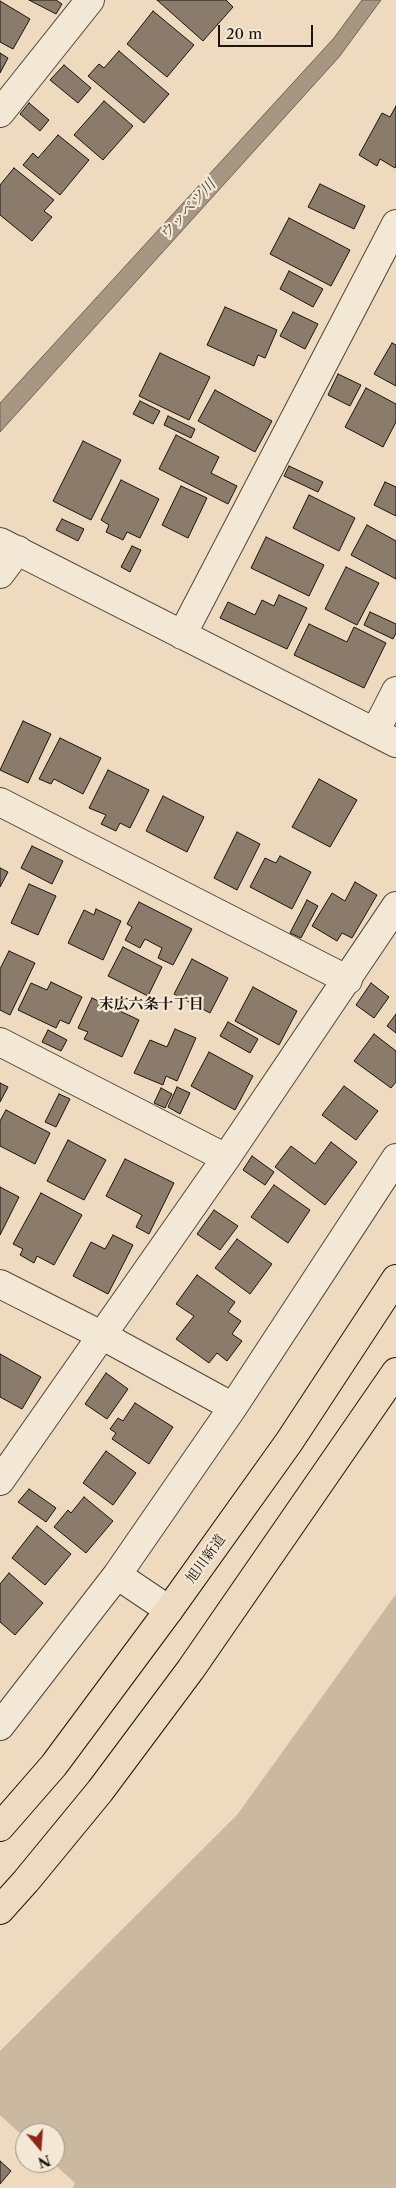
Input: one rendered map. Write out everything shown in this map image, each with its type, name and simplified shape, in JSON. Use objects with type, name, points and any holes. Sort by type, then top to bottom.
[{"type":"highway","name":"旭川新道","points":[[0,1828],[54,1765],[169,1610],[289,1442],[396,1279]]},
{"type":"highway","points":[[0,1910],[100,1791],[191,1669],[396,1372]]},
{"type":"street","points":[[0,113],[90,0]]},
{"type":"street","points":[[182,635],[393,239]]},
{"type":"street","points":[[0,574],[9,546],[386,737],[396,691]]},
{"type":"street","points":[[0,802],[348,980]]},
{"type":"street","points":[[0,1481],[226,1158],[348,980],[396,906]]},
{"type":"street","points":[[0,1042],[226,1158]]},
{"type":"street","points":[[0,1726],[117,1575],[233,1407],[396,1158]]},
{"type":"street","points":[[0,1284],[103,1336],[233,1407]]},
{"type":"street","points":[[117,1575],[169,1610]]},
{"type":"shaded area","points":[[396,1594],[396,2188],[73,2188],[75,2183],[64,2173],[65,2123],[15,2123],[15,2129],[0,2115],[0,2051],[237,1815]]},
{"type":"water","name":"ウッペツ川","points":[[362,0],[381,0],[339,57],[0,432],[0,403],[334,38]]},
{"type":"building","points":[[29,0],[56,0],[62,4],[56,14]]},
{"type":"building","points":[[157,0],[226,0],[233,7],[203,41]]},
{"type":"building","points":[[0,1],[30,19],[13,49],[0,42]]},
{"type":"building","points":[[153,11],[194,45],[167,77],[127,44]]},
{"type":"building","points":[[119,51],[169,94],[144,123],[88,76],[99,64],[104,68]]},
{"type":"building","points":[[0,53],[8,58],[0,73]]},
{"type":"building","points":[[64,65],[91,88],[78,103],[50,80]]},
{"type":"building","points":[[104,101],[133,126],[103,160],[74,135]]},
{"type":"building","points":[[29,103],[49,120],[40,131],[20,114]]},
{"type":"building","points":[[396,106],[396,165],[395,168],[380,159],[377,166],[359,155],[382,113],[390,117]]},
{"type":"building","points":[[58,135],[89,160],[60,195],[23,165],[33,153],[38,158]]},
{"type":"building","points":[[14,168],[54,200],[44,211],[52,217],[32,241],[0,215],[0,185]]},
{"type":"building","points":[[320,184],[365,206],[354,229],[308,207]]},
{"type":"building","points":[[289,218],[350,250],[331,286],[270,254]]},
{"type":"building","points":[[289,271],[323,289],[313,307],[280,289]]},
{"type":"building","points":[[225,307],[277,330],[265,358],[258,355],[254,366],[207,345]]},
{"type":"building","points":[[293,312],[318,324],[305,349],[280,336]]},
{"type":"building","points":[[392,343],[396,345],[396,386],[374,374]]},
{"type":"building","points":[[160,353],[210,377],[189,420],[139,396]]},
{"type":"building","points":[[338,374],[361,385],[350,406],[328,395]]},
{"type":"building","points":[[366,388],[396,404],[396,422],[383,447],[345,427]]},
{"type":"building","points":[[215,390],[272,421],[255,452],[198,421]]},
{"type":"building","points":[[140,401],[160,411],[153,424],[133,414]]},
{"type":"building","points":[[168,416],[195,429],[191,438],[164,425]]},
{"type":"building","points":[[176,435],[219,457],[211,473],[237,486],[228,504],[159,469]]},
{"type":"building","points":[[83,441],[121,460],[91,520],[53,501]]},
{"type":"building","points":[[289,466],[323,482],[318,492],[284,476]]},
{"type":"building","points":[[121,480],[159,499],[140,538],[127,532],[123,540],[106,532],[109,525],[101,520]]},
{"type":"building","points":[[385,482],[396,487],[396,516],[374,505]]},
{"type":"building","points":[[181,486],[207,498],[188,538],[162,525]]},
{"type":"building","points":[[309,495],[355,518],[339,551],[293,528]]},
{"type":"building","points":[[62,519],[84,529],[78,541],[56,530]]},
{"type":"building","points":[[367,525],[396,541],[396,579],[351,555]]},
{"type":"building","points":[[266,537],[324,565],[309,596],[251,568]]},
{"type":"building","points":[[132,546],[141,550],[130,572],[121,567]]},
{"type":"building","points":[[346,567],[379,583],[357,625],[325,609]]},
{"type":"building","points":[[279,595],[307,608],[287,649],[220,618],[228,602],[255,615],[262,600],[274,606]]},
{"type":"building","points":[[370,612],[396,624],[396,633],[393,639],[364,625]]},
{"type":"building","points":[[309,624],[347,642],[354,627],[386,643],[364,688],[294,655]]},
{"type":"building","points":[[23,721],[51,734],[28,783],[0,770]]},
{"type":"building","points":[[60,738],[101,758],[83,794],[54,779],[51,784],[39,779]]},
{"type":"building","points":[[108,770],[149,790],[130,828],[120,823],[116,831],[101,824],[106,815],[89,808]]},
{"type":"building","points":[[319,779],[357,800],[330,847],[292,827]]},
{"type":"building","points":[[163,796],[204,817],[187,852],[146,831]]},
{"type":"building","points":[[237,832],[260,844],[237,890],[214,878]]},
{"type":"building","points":[[32,846],[63,861],[52,884],[21,868]]},
{"type":"building","points":[[280,856],[311,872],[292,909],[250,887],[265,858],[276,863]]},
{"type":"building","points":[[0,868],[8,872],[0,887]]},
{"type":"building","points":[[355,882],[377,895],[352,938],[342,933],[337,941],[312,926],[332,893],[345,901]]},
{"type":"building","points":[[29,884],[56,896],[38,935],[11,923]]},
{"type":"building","points":[[307,900],[318,906],[301,938],[290,933]]},
{"type":"building","points":[[139,902],[192,929],[173,965],[158,958],[162,948],[145,939],[140,948],[125,940],[132,927],[127,924]]},
{"type":"building","points":[[96,909],[121,921],[103,960],[68,943],[84,910],[94,915]]},
{"type":"building","points":[[123,947],[162,967],[148,996],[108,976]]},
{"type":"building","points":[[9,951],[35,963],[10,1015],[0,1010],[0,969]]},
{"type":"building","points":[[192,959],[228,978],[210,1013],[174,994]]},
{"type":"building","points":[[51,982],[82,997],[69,1024],[60,1020],[56,1028],[18,1010],[31,983],[47,990]]},
{"type":"building","points":[[371,983],[389,997],[374,1018],[356,1005]]},
{"type":"building","points":[[253,987],[297,1011],[279,1045],[235,1021]]},
{"type":"building","points":[[92,998],[139,1020],[122,1057],[84,1039],[88,1032],[78,1028]]},
{"type":"building","points":[[396,1014],[396,1033],[387,1026]]},
{"type":"building","points":[[228,1022],[258,1039],[250,1053],[220,1036]]},
{"type":"building","points":[[175,1029],[196,1038],[177,1081],[166,1076],[163,1085],[134,1073],[150,1040],[167,1047]]},
{"type":"building","points":[[48,1030],[67,1040],[61,1051],[42,1042]]},
{"type":"building","points":[[374,1034],[396,1051],[396,1082],[391,1088],[354,1061]]},
{"type":"building","points":[[209,1052],[253,1076],[235,1110],[191,1086]]},
{"type":"building","points":[[0,1083],[8,1087],[0,1102]]},
{"type":"building","points":[[344,1086],[378,1111],[356,1140],[322,1115]]},
{"type":"building","points":[[177,1087],[190,1093],[180,1114],[168,1107]]},
{"type":"building","points":[[161,1088],[172,1094],[165,1108],[154,1103]]},
{"type":"building","points":[[59,1094],[70,1099],[56,1127],[45,1122]]},
{"type":"building","points":[[6,1110],[50,1133],[35,1164],[0,1146],[0,1121]]},
{"type":"building","points":[[68,1140],[106,1160],[84,1200],[47,1181]]},
{"type":"building","points":[[331,1142],[357,1162],[325,1205],[275,1167],[291,1146],[315,1164]]},
{"type":"building","points":[[252,1156],[274,1172],[265,1185],[243,1170]]},
{"type":"building","points":[[125,1159],[174,1183],[149,1234],[136,1227],[142,1215],[106,1196]]},
{"type":"building","points":[[274,1185],[310,1210],[288,1243],[251,1217]]},
{"type":"building","points":[[0,1187],[19,1197],[0,1235]]},
{"type":"building","points":[[41,1193],[82,1215],[54,1265],[37,1256],[34,1263],[20,1255],[23,1249],[13,1244]]},
{"type":"building","points":[[214,1210],[238,1226],[220,1250],[197,1234]]},
{"type":"building","points":[[113,1235],[133,1245],[108,1294],[73,1276],[91,1242],[105,1249]]},
{"type":"building","points":[[237,1239],[272,1264],[250,1294],[215,1268]]},
{"type":"building","points":[[197,1275],[235,1302],[228,1312],[241,1321],[232,1334],[242,1341],[227,1361],[217,1353],[209,1363],[176,1339],[194,1316],[176,1304]]},
{"type":"building","points":[[0,1354],[41,1377],[22,1409],[0,1397]]},
{"type":"building","points":[[106,1373],[128,1389],[107,1419],[85,1404]]},
{"type":"building","points":[[135,1403],[173,1427],[149,1464],[112,1439],[116,1433],[110,1429],[118,1418],[123,1421]]},
{"type":"building","points":[[106,1451],[136,1473],[113,1505],[83,1483]]},
{"type":"building","points":[[29,1489],[56,1508],[46,1522],[18,1502]]},
{"type":"building","points":[[84,1497],[113,1521],[86,1553],[54,1527],[68,1510],[71,1513]]},
{"type":"building","points":[[37,1526],[71,1554],[45,1585],[12,1558]]},
{"type":"building","points":[[9,1573],[43,1603],[15,1635],[0,1622],[0,1584]]},
{"type":"building","points":[[0,2161],[11,2171],[0,2184]]},
{"type":"district","name":"末広六条十丁目","points":[[151,1005]]}]
